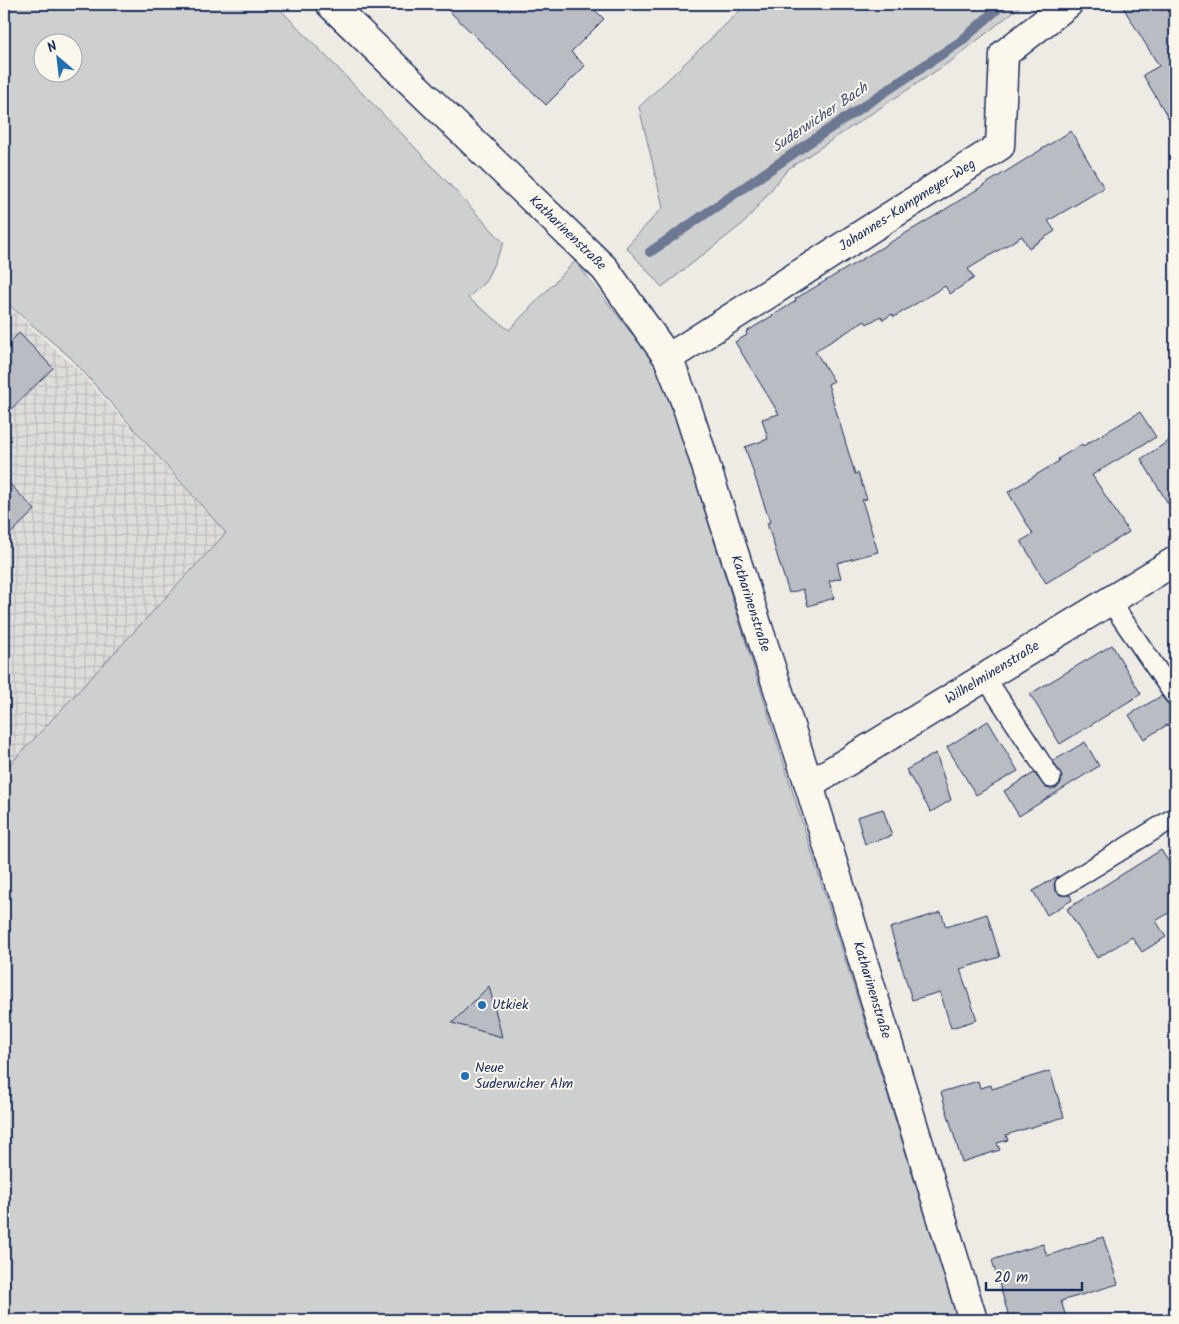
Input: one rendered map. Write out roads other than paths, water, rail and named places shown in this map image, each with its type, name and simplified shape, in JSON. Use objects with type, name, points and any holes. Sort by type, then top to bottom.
[{"type":"street","name":"Katharinenstraße","points":[[330,4],[605,270],[668,358],[685,401],[809,785],[972,1320]]},
{"type":"street","name":"Johannes-Kampmeyer-Weg","points":[[668,358],[1000,146],[1004,54],[1068,4]]},
{"type":"street","name":"Wilhelminenstraße","points":[[809,785],[1175,561]]},
{"type":"lane","points":[[1110,601],[1175,696]]},
{"type":"lane","points":[[985,677],[1051,778]]},
{"type":"lane","points":[[1065,885],[1175,817]]},
{"type":"waterway","name":"Suderwicher Bach","points":[[650,252],[960,42],[1003,4]]},
{"type":"place","name":"Utkiek","points":[[482,1005]]},
{"type":"place","name":"Neue Suderwicher Alm","points":[[465,1076]]}]
